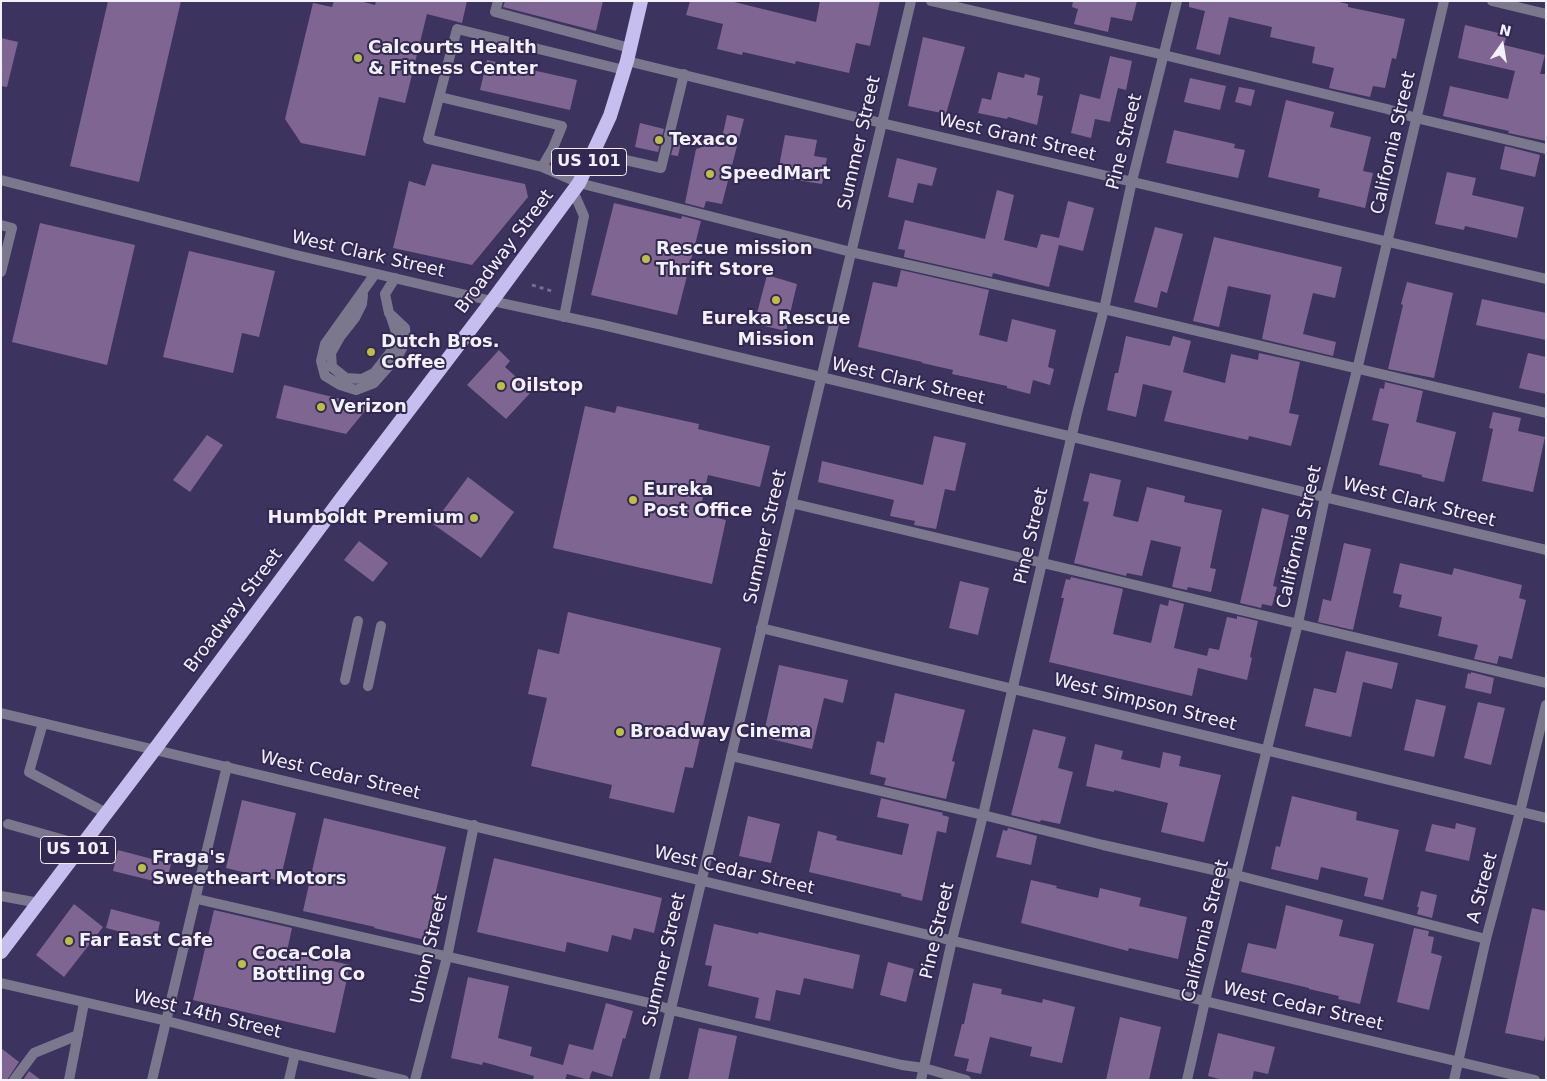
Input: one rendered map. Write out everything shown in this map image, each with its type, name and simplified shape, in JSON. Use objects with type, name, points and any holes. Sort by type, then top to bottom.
[{"type":"highway","name":"Broadway Street","points":[[1,952],[576,187],[594,153],[610,116],[627,60],[641,1]]},
{"type":"street","points":[[498,1],[495,12],[627,60]]},
{"type":"street","name":"Summer Street","points":[[654,1080],[911,1]]},
{"type":"street","points":[[931,1],[1164,55],[1546,149]]},
{"type":"street","name":"Pine Street","points":[[921,1080],[952,940],[1043,562],[1071,436],[1104,309],[1132,181],[1177,1]]},
{"type":"street","name":"California Street","points":[[1187,1080],[1298,623],[1325,497],[1388,242],[1444,1]]},
{"type":"street","points":[[1492,1],[1546,14]]},
{"type":"street","points":[[627,60],[457,30],[428,139],[542,167],[576,187],[1546,413]]},
{"type":"street","name":"West Grant Street","points":[[627,60],[1546,279]]},
{"type":"street","points":[[594,153],[662,168],[684,74]]},
{"type":"street","points":[[440,97],[562,126],[553,148],[542,167]]},
{"type":"street","name":"West Clark Street","points":[[1,180],[375,274],[1071,436],[1546,550]]},
{"type":"street","points":[[564,317],[584,216],[576,187]]},
{"type":"street","points":[[1,225],[12,228],[1,272]]},
{"type":"street","points":[[375,274],[325,344],[321,361],[325,376],[340,385],[356,390],[374,383],[398,356],[406,341],[405,328],[389,313],[385,294],[395,278]]},
{"type":"street","points":[[791,503],[1546,683]]},
{"type":"street","points":[[345,680],[358,621]]},
{"type":"street","points":[[368,686],[382,626]]},
{"type":"street","name":"West Simpson Street","points":[[762,628],[1546,818]]},
{"type":"street","name":"A Street","points":[[1454,1080],[1486,939],[1520,812],[1546,704]]},
{"type":"street","name":"West Cedar Street","points":[[1,713],[1535,1080]]},
{"type":"street","points":[[43,722],[29,772],[106,813]]},
{"type":"street","points":[[731,756],[1236,875],[1486,939]]},
{"type":"street","points":[[152,1080],[197,900],[227,766]]},
{"type":"street","points":[[8,824],[82,845]]},
{"type":"street","name":"Union Street","points":[[415,1080],[446,957],[474,825]]},
{"type":"street","points":[[1,896],[38,903]]},
{"type":"street","points":[[197,900],[654,1004],[670,1010],[902,1065],[924,1068],[966,1080]]},
{"type":"street","name":"West 14th Street","points":[[1,983],[167,1021],[404,1080]]},
{"type":"street","points":[[69,1080],[84,1003]]},
{"type":"street","points":[[14,1080],[34,1053],[78,1035]]},
{"type":"street","points":[[289,1080],[295,1054]]},
{"type":"path","points":[[532,285],[555,292]]},
{"type":"building","points":[[108,1],[181,1],[139,182],[70,166]]},
{"type":"building","name":"Calcourts Health & Fitness Center","points":[[334,1],[360,1],[375,5],[376,1],[467,1],[462,23],[427,14],[405,103],[379,97],[365,156],[301,143],[285,119],[313,3],[332,7]]},
{"type":"building","points":[[505,1],[603,1],[596,31],[503,7]]},
{"type":"building","points":[[690,1],[730,1],[816,22],[820,1],[880,1],[870,46],[856,43],[849,73],[796,61],[795,64],[743,52],[742,55],[717,49],[723,24],[686,15]]},
{"type":"building","points":[[1073,1],[1137,1],[1132,21],[1111,17],[1108,32],[1074,24],[1078,9],[1072,7]]},
{"type":"building","points":[[1189,1],[1335,1],[1348,4],[1348,7],[1405,19],[1396,59],[1392,58],[1385,88],[1373,86],[1370,97],[1329,88],[1334,68],[1312,63],[1315,47],[1270,37],[1272,27],[1229,17],[1220,55],[1196,49],[1205,11],[1189,7]]},
{"type":"building","points":[[1465,25],[1507,35],[1504,45],[1545,55],[1540,74],[1546,74],[1546,141],[1443,116],[1450,86],[1508,99],[1515,71],[1458,58]]},
{"type":"building","points":[[923,37],[965,47],[946,114],[908,106]]},
{"type":"building","points":[[1,38],[18,42],[7,87],[1,86]]},
{"type":"building","points":[[1110,56],[1132,61],[1126,90],[1118,88],[1110,122],[1095,119],[1091,138],[1071,133],[1080,94],[1100,99]]},
{"type":"building","points":[[487,60],[577,80],[570,110],[480,90]]},
{"type":"building","points":[[998,72],[1024,78],[1025,74],[1040,78],[1037,95],[1043,96],[1037,125],[1008,117],[1007,119],[978,113],[982,98],[991,100]]},
{"type":"building","points":[[1190,78],[1226,86],[1220,110],[1184,102]]},
{"type":"building","points":[[1239,87],[1255,90],[1251,106],[1235,102]]},
{"type":"building","points":[[1286,100],[1334,112],[1330,127],[1371,137],[1363,171],[1373,173],[1365,208],[1318,197],[1320,189],[1268,177]]},
{"type":"building","name":"SpeedMart","points":[[727,115],[744,119],[722,204],[706,201],[704,208],[685,203],[696,149],[709,145],[720,147]]},
{"type":"building","points":[[640,123],[664,129],[658,152],[635,147]]},
{"type":"building","points":[[1174,130],[1235,144],[1234,148],[1245,150],[1238,178],[1166,163]]},
{"type":"building","points":[[677,132],[683,134],[678,156],[671,155]]},
{"type":"building","points":[[785,135],[817,140],[814,156],[827,158],[822,184],[777,177]]},
{"type":"building","points":[[1505,146],[1540,155],[1535,177],[1500,169]]},
{"type":"building","points":[[897,158],[937,168],[932,186],[918,183],[913,203],[888,197]]},
{"type":"building","points":[[432,164],[525,184],[528,197],[472,265],[393,248],[409,181],[425,186]]},
{"type":"building","points":[[1447,172],[1476,178],[1472,195],[1524,207],[1517,238],[1465,226],[1464,230],[1435,224]]},
{"type":"building","points":[[997,190],[1014,195],[1004,240],[1037,248],[1041,234],[1059,238],[1068,201],[1094,208],[1083,251],[1059,245],[1049,287],[993,273],[992,277],[904,257],[905,250],[898,249],[905,220],[985,239]]},
{"type":"building","name":"Rescue mission Thrift Store","points":[[614,203],[681,219],[682,216],[701,221],[677,315],[591,295]]},
{"type":"building","points":[[40,223],[135,245],[107,365],[12,342]]},
{"type":"building","points":[[1155,227],[1183,234],[1167,293],[1161,291],[1157,308],[1134,302]]},
{"type":"building","points":[[1214,237],[1342,267],[1335,298],[1313,293],[1303,334],[1336,342],[1333,356],[1262,339],[1271,295],[1228,286],[1219,327],[1193,321]]},
{"type":"building","points":[[189,251],[275,271],[259,337],[242,333],[233,373],[163,357]]},
{"type":"building","points":[[901,270],[989,290],[979,335],[1007,342],[1012,319],[1056,330],[1048,367],[1054,369],[1050,385],[1033,380],[1030,394],[1007,388],[1007,386],[952,374],[953,370],[858,347],[873,282],[897,287]]},
{"type":"building","name":"Eureka Rescue Mission","points":[[767,275],[797,284],[786,331],[760,325],[762,319],[756,317]]},
{"type":"building","points":[[1407,282],[1453,293],[1434,378],[1388,369]]},
{"type":"building","points":[[1482,299],[1546,313],[1546,340],[1476,325]]},
{"type":"building","points":[[1126,336],[1170,346],[1173,336],[1191,341],[1183,372],[1225,383],[1231,354],[1258,360],[1259,353],[1300,362],[1289,413],[1299,415],[1291,446],[1249,436],[1248,440],[1164,421],[1172,391],[1143,384],[1136,417],[1107,410]]},
{"type":"building","points":[[499,350],[510,361],[505,367],[532,391],[506,419],[467,385]]},
{"type":"building","points":[[1528,353],[1546,357],[1546,394],[1519,388]]},
{"type":"building","points":[[1385,382],[1423,391],[1416,422],[1456,432],[1444,482],[1379,465],[1389,424],[1372,420],[1380,388],[1384,389]]},
{"type":"building","name":"Verizon","points":[[284,385],[369,406],[346,434],[276,418]]},
{"type":"building","name":"Eureka Post Office","points":[[585,406],[615,413],[617,406],[699,424],[698,429],[770,446],[760,487],[708,475],[699,514],[726,520],[712,584],[553,548]]},
{"type":"building","points":[[1493,412],[1521,418],[1518,431],[1545,437],[1533,492],[1482,481],[1493,429],[1489,428]]},
{"type":"building","points":[[207,435],[223,445],[190,492],[173,480]]},
{"type":"building","points":[[934,436],[966,443],[955,491],[945,489],[936,529],[914,525],[915,521],[890,516],[894,500],[818,482],[822,461],[923,485]]},
{"type":"building","points":[[1090,473],[1121,480],[1113,516],[1138,522],[1147,487],[1185,496],[1184,502],[1222,510],[1210,568],[1216,569],[1211,592],[1188,587],[1187,590],[1172,587],[1181,547],[1151,540],[1142,576],[1127,573],[1126,576],[1074,563],[1089,502],[1083,501]]},
{"type":"building","name":"Humboldt Premium","points":[[468,477],[514,512],[481,558],[433,524]]},
{"type":"building","points":[[1262,508],[1289,515],[1273,586],[1277,587],[1272,606],[1262,604],[1261,608],[1240,603]]},
{"type":"building","points":[[359,541],[388,563],[373,582],[344,560]]},
{"type":"building","points":[[1344,543],[1371,549],[1353,630],[1318,622],[1323,599],[1331,601]]},
{"type":"building","points":[[1400,563],[1452,575],[1454,568],[1522,585],[1519,598],[1526,600],[1512,659],[1499,656],[1497,664],[1474,659],[1478,645],[1438,636],[1442,617],[1399,607],[1402,595],[1393,593]]},
{"type":"building","points":[[1071,577],[1123,589],[1113,634],[1151,643],[1160,604],[1168,606],[1169,600],[1184,604],[1174,648],[1207,656],[1209,648],[1219,650],[1227,617],[1237,619],[1237,616],[1258,621],[1247,680],[1198,668],[1192,696],[1049,662],[1064,598],[1061,598],[1066,579],[1070,580]]},
{"type":"building","points":[[960,581],[989,588],[978,635],[949,628]]},
{"type":"building","name":"Broadway Cinema","points":[[568,612],[721,648],[693,768],[685,767],[674,813],[609,798],[612,785],[531,766],[547,698],[528,694],[538,649],[559,654]]},
{"type":"building","points":[[1346,651],[1398,663],[1392,689],[1363,682],[1351,737],[1305,726],[1314,688],[1336,693]]},
{"type":"building","points":[[779,665],[848,680],[843,703],[824,698],[812,749],[763,737]]},
{"type":"building","points":[[1471,672],[1494,678],[1491,694],[1465,688],[1468,673],[1471,674]]},
{"type":"building","points":[[895,693],[965,710],[952,761],[955,762],[946,799],[884,785],[886,778],[870,774],[877,741],[884,743]]},
{"type":"building","points":[[1416,699],[1446,706],[1434,757],[1404,750]]},
{"type":"building","points":[[1478,702],[1505,708],[1491,765],[1464,758]]},
{"type":"building","points":[[1033,729],[1066,737],[1058,768],[1073,772],[1060,824],[1041,820],[1040,822],[1011,815]]},
{"type":"building","points":[[1095,744],[1123,751],[1121,759],[1160,768],[1163,752],[1181,756],[1179,766],[1221,775],[1204,842],[1161,832],[1168,803],[1114,790],[1114,792],[1086,786]]},
{"type":"building","points":[[1292,796],[1357,812],[1356,820],[1399,830],[1383,900],[1364,896],[1368,878],[1321,867],[1318,880],[1271,869],[1276,846],[1280,847]]},
{"type":"building","points":[[881,798],[943,813],[942,815],[949,817],[946,833],[937,831],[922,901],[901,896],[902,894],[809,872],[818,831],[837,836],[836,840],[902,855],[909,824],[877,817]]},
{"type":"building","points":[[242,800],[296,813],[280,881],[226,868]]},
{"type":"building","points":[[748,816],[780,824],[771,863],[739,856]]},
{"type":"building","points":[[324,818],[446,847],[425,940],[303,911]]},
{"type":"building","points":[[1456,823],[1476,828],[1469,861],[1425,851],[1432,824],[1455,829]]},
{"type":"building","points":[[1008,828],[1037,836],[1031,865],[996,857],[1003,830],[1007,831]]},
{"type":"building","name":"Fraga's Sweetheart Motors","points":[[118,850],[171,864],[166,884],[113,871]]},
{"type":"building","points":[[494,858],[662,898],[654,933],[634,928],[631,940],[612,935],[608,952],[567,942],[565,952],[477,932]]},
{"type":"building","points":[[1031,880],[1098,898],[1100,888],[1141,898],[1139,906],[1187,917],[1178,959],[1129,948],[1128,951],[1021,923]]},
{"type":"building","points":[[1421,891],[1437,895],[1432,918],[1417,914]]},
{"type":"building","name":"Far East Cafe","points":[[74,904],[103,927],[64,977],[36,955]]},
{"type":"building","points":[[1286,905],[1343,920],[1339,936],[1374,944],[1360,1004],[1338,999],[1339,996],[1241,972],[1248,943],[1276,949]]},
{"type":"building","points":[[1532,908],[1546,911],[1546,1031],[1544,1041],[1505,1033]]},
{"type":"building","points":[[111,909],[160,922],[156,941],[106,928]]},
{"type":"building","name":"Coca-Cola Bottling Co","points":[[214,910],[292,928],[287,951],[350,965],[335,1033],[193,1000]]},
{"type":"building","points":[[714,924],[758,934],[759,932],[860,955],[853,989],[804,978],[800,995],[776,990],[770,1021],[755,1018],[759,998],[708,986],[712,966],[705,965]]},
{"type":"building","points":[[1414,928],[1429,931],[1428,936],[1434,937],[1431,953],[1442,956],[1429,1010],[1397,1002]]},
{"type":"building","points":[[888,962],[914,969],[906,1002],[880,995]]},
{"type":"building","points":[[468,977],[509,986],[498,1038],[532,1047],[530,1056],[563,1065],[569,1044],[593,1050],[606,1003],[633,1011],[612,1077],[592,1071],[589,1080],[567,1074],[565,1080],[533,1080],[534,1076],[483,1062],[482,1065],[451,1058]]},
{"type":"building","points":[[973,983],[1002,989],[1001,994],[1042,1003],[1043,999],[1075,1007],[1062,1063],[1030,1056],[1032,1047],[990,1037],[981,1074],[966,1071],[969,1059],[954,1056],[962,1024],[964,1024]]},
{"type":"building","points":[[1120,1017],[1161,1027],[1149,1080],[1106,1080]]},
{"type":"building","points":[[699,1028],[737,1036],[728,1080],[688,1080]]},
{"type":"building","points":[[1218,1033],[1275,1047],[1268,1074],[1254,1071],[1252,1080],[1223,1080],[1208,1076]]},
{"type":"building","points":[[1,1048],[19,1062],[7,1080],[1,1080]]},
{"type":"building","points":[[29,1071],[41,1080],[23,1080]]},
{"type":"place","name":"Calcourts Health & Fitness Center","points":[[358,58]]},
{"type":"place","name":"Texaco","points":[[659,140]]},
{"type":"place","name":"SpeedMart","points":[[710,174]]},
{"type":"place","name":"Rescue mission Thrift Store","points":[[646,259]]},
{"type":"place","name":"Eureka Rescue Mission","points":[[776,300]]},
{"type":"place","name":"Dutch Bros. Coffee","points":[[371,352]]},
{"type":"place","name":"Oilstop","points":[[501,386]]},
{"type":"place","name":"Verizon","points":[[321,407]]},
{"type":"place","name":"Eureka Post Office","points":[[633,500]]},
{"type":"place","name":"Humboldt Premium","points":[[474,518]]},
{"type":"place","name":"Broadway Cinema","points":[[620,732]]},
{"type":"place","name":"Fraga's Sweetheart Motors","points":[[142,868]]},
{"type":"place","name":"Far East Cafe","points":[[69,941]]},
{"type":"place","name":"Coca-Cola Bottling Co","points":[[242,964]]}]
